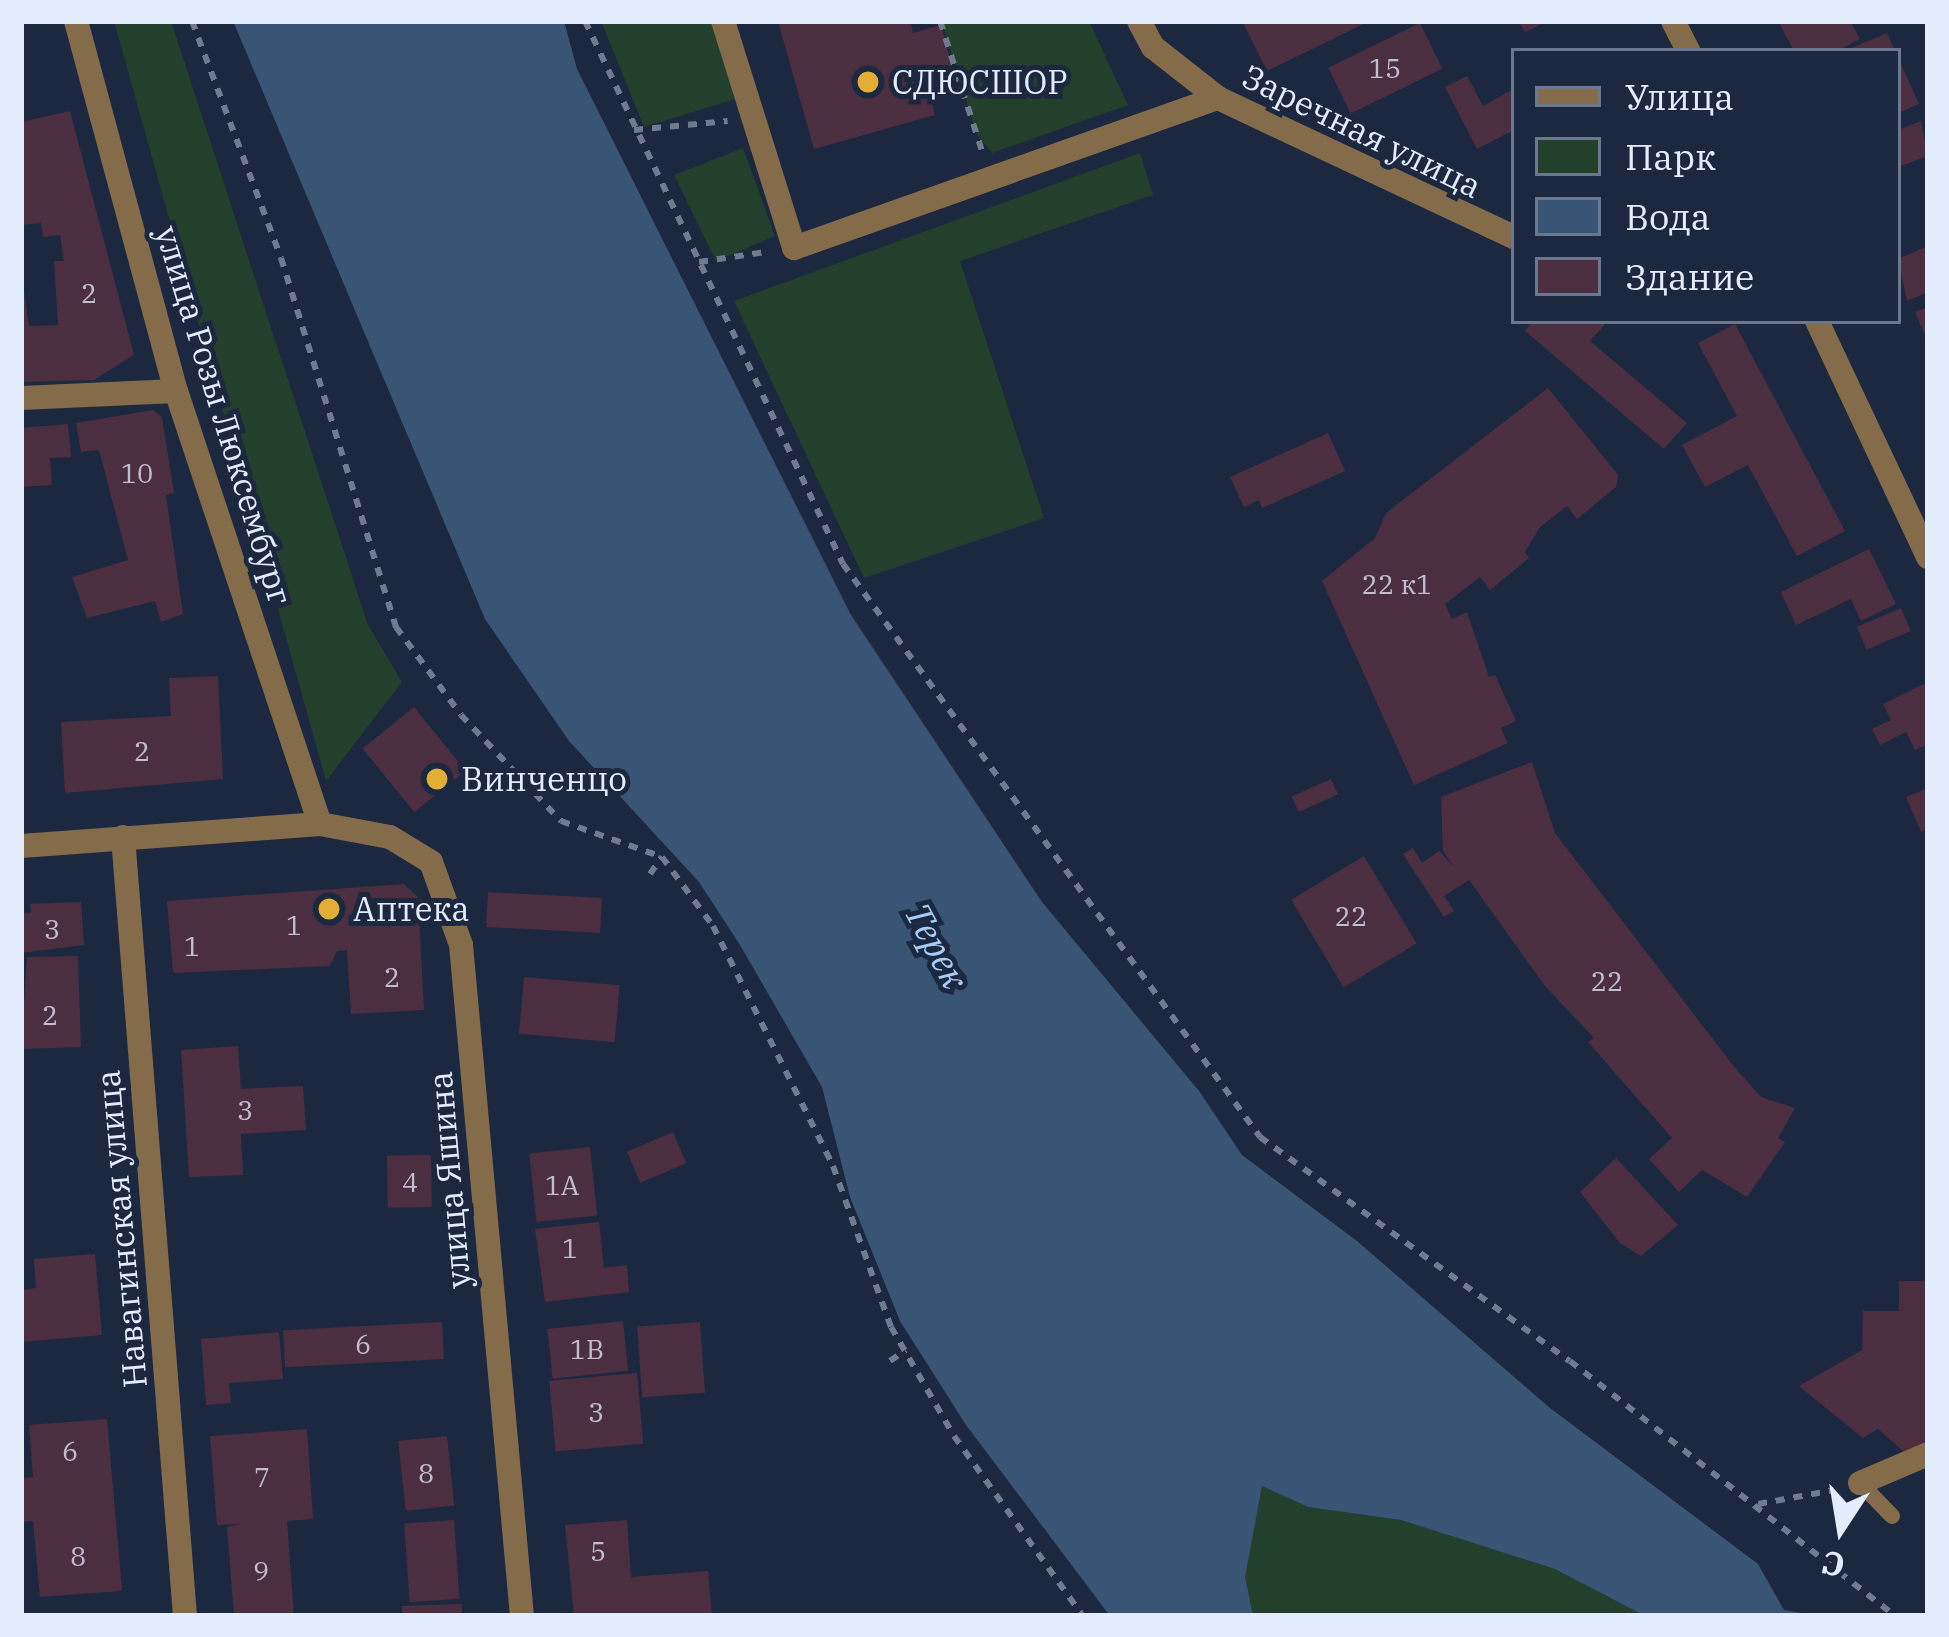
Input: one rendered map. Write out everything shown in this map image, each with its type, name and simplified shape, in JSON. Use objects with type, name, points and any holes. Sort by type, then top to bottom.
[{"type":"street","name":"улица Розы Люксембург","points":[[76,21],[176,391],[320,824]]},
{"type":"street","points":[[723,21],[749,119],[794,248],[1218,98]]},
{"type":"street","name":"Заречная улица","points":[[1139,21],[1153,47],[1218,98],[1511,237]]},
{"type":"street","points":[[1673,21],[1686,48]]},
{"type":"street","points":[[1818,324],[1928,557]]},
{"type":"street","points":[[21,398],[176,391]]},
{"type":"street","name":"улица Яшина","points":[[21,845],[320,824],[409,845],[431,862],[456,917],[522,1616]]},
{"type":"street","name":"Навагинская улица","points":[[123,837],[185,1616]]},
{"type":"street","points":[[1860,1483],[1928,1454]]},
{"type":"lane","points":[[1860,1483],[1892,1516]]},
{"type":"path","points":[[192,21],[280,258],[396,627],[460,715],[561,821],[662,857],[712,926],[782,1052],[906,1350],[954,1436],[1083,1616]]},
{"type":"path","points":[[585,21],[632,130],[843,564],[1261,1137],[1757,1505],[1895,1616]]},
{"type":"path","points":[[940,21],[994,176]]},
{"type":"path","points":[[632,130],[749,119]]},
{"type":"path","points":[[699,262],[794,248]]},
{"type":"path","points":[[650,874],[662,857]]},
{"type":"path","points":[[890,1361],[906,1350]]},
{"type":"path","points":[[1757,1505],[1860,1483]]},
{"type":"green space","points":[[114,21],[171,21],[368,625],[402,682],[326,781]]},
{"type":"green space","points":[[601,21],[711,21],[735,99],[644,127]]},
{"type":"green space","points":[[941,21],[1089,21],[1128,105],[992,153],[977,134]]},
{"type":"green space","points":[[743,148],[775,236],[716,261],[674,175]]},
{"type":"green space","points":[[1140,153],[1153,195],[960,261],[1044,518],[864,578],[734,301]]},
{"type":"green space","points":[[1262,1486],[1308,1507],[1401,1520],[1555,1569],[1645,1616],[1253,1616],[1244,1577]]},
{"type":"water","name":"Терек","points":[[233,21],[564,21],[577,69],[851,615],[1042,902],[1199,1091],[1242,1155],[1357,1241],[1550,1408],[1758,1564],[1784,1610],[1820,1616],[1645,1616],[1555,1569],[1401,1520],[1308,1507],[1262,1486],[1245,1577],[1253,1616],[1110,1616],[966,1425],[900,1321],[850,1197],[822,1087],[740,945],[699,882],[569,741],[485,619]]},
{"type":"building","name":"СДЮСШОР","points":[[778,21],[910,21],[913,33],[941,25],[955,78],[927,85],[935,115],[814,149]]},
{"type":"building","points":[[1242,21],[1370,21],[1267,71]]},
{"type":"building","points":[[1519,21],[1548,21],[1525,32]]},
{"type":"building","points":[[1778,21],[1850,21],[1860,39],[1843,48],[1792,48]]},
{"type":"building","points":[[1420,23],[1442,69],[1351,114],[1328,68]]},
{"type":"building","points":[[1887,33],[1894,48],[1851,48]]},
{"type":"building","points":[[1901,64],[1919,104],[1901,112]]},
{"type":"building","points":[[1467,76],[1483,106],[1511,91],[1511,132],[1477,149],[1445,87]]},
{"type":"building","points":[[70,111],[134,355],[94,380],[21,382],[21,271],[29,326],[58,325],[54,261],[64,261],[60,235],[43,237],[41,223],[21,225],[21,122]]},
{"type":"building","points":[[1921,121],[1928,156],[1901,166],[1901,129]]},
{"type":"building","points":[[1928,246],[1928,292],[1907,301],[1901,273],[1901,258]]},
{"type":"building","points":[[1928,307],[1928,342],[1915,312]]},
{"type":"building","points":[[1531,324],[1605,324],[1590,341],[1687,423],[1664,449],[1525,331]]},
{"type":"building","points":[[1735,324],[1845,531],[1797,556],[1748,465],[1705,487],[1682,445],[1737,416],[1698,343]]},
{"type":"building","points":[[1548,388],[1618,475],[1616,487],[1577,519],[1567,506],[1540,527],[1525,552],[1529,558],[1490,590],[1480,577],[1445,604],[1452,619],[1467,612],[1489,677],[1495,675],[1516,721],[1501,728],[1508,743],[1414,785],[1322,581],[1375,538],[1386,513]]},
{"type":"building","points":[[153,410],[162,417],[174,493],[166,495],[183,614],[161,622],[155,601],[87,618],[72,577],[128,560],[99,450],[81,452],[76,423]]},
{"type":"building","points":[[68,424],[71,457],[50,458],[52,485],[21,487],[21,428]]},
{"type":"building","points":[[1328,433],[1345,471],[1262,508],[1259,500],[1244,507],[1230,477]]},
{"type":"building","points":[[1869,549],[1896,604],[1861,621],[1851,599],[1796,625],[1781,592]]},
{"type":"building","points":[[1901,608],[1911,631],[1867,650],[1857,627]]},
{"type":"building","points":[[218,676],[223,779],[65,793],[61,722],[171,716],[169,678]]},
{"type":"building","points":[[1928,682],[1928,744],[1915,750],[1906,732],[1880,745],[1872,729],[1891,720],[1883,704]]},
{"type":"building","points":[[414,707],[466,771],[414,812],[363,749]]},
{"type":"building","points":[[1532,762],[1555,833],[1735,1068],[1761,1097],[1795,1108],[1778,1138],[1785,1142],[1747,1197],[1702,1170],[1679,1192],[1649,1159],[1672,1138],[1588,1042],[1594,1038],[1545,986],[1469,880],[1444,896],[1454,911],[1444,917],[1403,854],[1413,848],[1422,863],[1439,851],[1454,867],[1443,851],[1441,797]]},
{"type":"building","points":[[1331,779],[1338,795],[1299,812],[1292,796]]},
{"type":"building","points":[[1928,788],[1928,829],[1921,832],[1906,797]]},
{"type":"building","points":[[1364,856],[1417,943],[1344,987],[1291,900]]},
{"type":"building","points":[[404,884],[418,897],[424,1010],[351,1014],[347,950],[337,951],[330,966],[173,973],[167,901]]},
{"type":"building","points":[[488,892],[602,898],[600,933],[486,927]]},
{"type":"building","points":[[81,902],[84,945],[21,953],[21,913],[31,913],[30,904]]},
{"type":"building","points":[[78,956],[81,1047],[21,1049],[27,957]]},
{"type":"building","points":[[524,977],[620,985],[615,1042],[519,1034]]},
{"type":"building","points":[[238,1046],[241,1089],[303,1086],[306,1130],[241,1134],[243,1175],[189,1177],[181,1050]]},
{"type":"building","points":[[673,1132],[686,1163],[640,1183],[627,1152]]},
{"type":"building","points":[[590,1147],[597,1216],[537,1222],[529,1153]]},
{"type":"building","points":[[431,1155],[432,1207],[388,1208],[387,1156]]},
{"type":"building","points":[[1616,1158],[1678,1225],[1641,1256],[1620,1243],[1580,1192]]},
{"type":"building","points":[[599,1222],[604,1268],[627,1265],[629,1292],[545,1302],[535,1229]]},
{"type":"building","points":[[95,1254],[102,1335],[21,1342],[21,1290],[36,1288],[34,1259]]},
{"type":"building","points":[[1899,1281],[1928,1281],[1928,1445],[1909,1456],[1878,1429],[1863,1438],[1799,1386],[1862,1350],[1863,1311],[1899,1311]]},
{"type":"building","points":[[623,1321],[628,1371],[553,1379],[547,1329]]},
{"type":"building","points":[[442,1322],[444,1359],[285,1367],[283,1330]]},
{"type":"building","points":[[700,1322],[705,1393],[642,1397],[637,1326]]},
{"type":"building","points":[[279,1332],[283,1379],[229,1383],[231,1403],[206,1405],[201,1339]]},
{"type":"building","points":[[637,1373],[643,1444],[556,1451],[549,1381]]},
{"type":"building","points":[[107,1419],[122,1591],[40,1597],[33,1521],[21,1522],[21,1478],[33,1477],[29,1425]]},
{"type":"building","points":[[307,1429],[313,1519],[287,1521],[294,1616],[234,1616],[227,1527],[241,1524],[217,1525],[210,1436]]},
{"type":"building","points":[[447,1436],[454,1506],[406,1511],[398,1441]]},
{"type":"building","points":[[454,1520],[460,1599],[410,1602],[404,1523]]},
{"type":"building","points":[[627,1520],[631,1577],[708,1571],[712,1616],[574,1616],[565,1525]]},
{"type":"building","points":[[462,1604],[462,1616],[402,1616],[402,1606]]},
{"type":"place","name":"СДЮСШОР","points":[[868,82]]},
{"type":"place","name":"Винченцо","points":[[437,779]]},
{"type":"place","name":"Аптека","points":[[329,909]]}]
